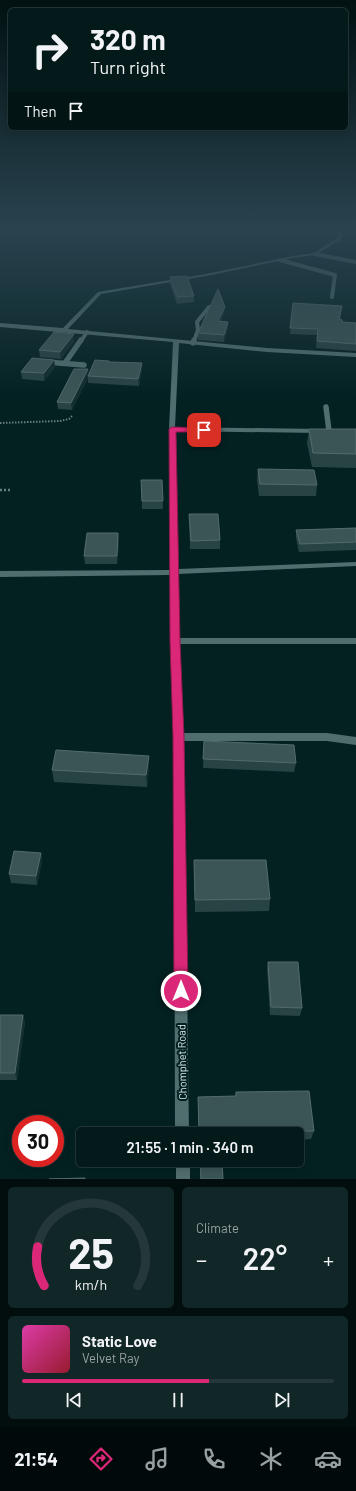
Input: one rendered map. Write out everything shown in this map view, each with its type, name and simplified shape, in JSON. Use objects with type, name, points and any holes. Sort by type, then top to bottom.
[{"type":"street","points":[[64,330],[100,293],[141,286]]},
{"type":"street","points":[[0,325],[267,350],[356,355]]},
{"type":"street","name":"Chomphet Road","points":[[176,342],[172,429],[175,641],[179,737],[182,1127]]},
{"type":"street","points":[[172,429],[333,431]]},
{"type":"street","points":[[0,574],[174,572],[356,564]]},
{"type":"street","points":[[175,641],[356,641]]},
{"type":"street","points":[[179,737],[327,737],[356,740]]},
{"type":"street","points":[[182,1167],[183,1179]]},
{"type":"lane","points":[[332,297],[333,286]]},
{"type":"lane","points":[[193,343],[198,330],[198,322],[209,307]]},
{"type":"lane","points":[[65,363],[87,332]]},
{"type":"lane","points":[[38,362],[84,365]]},
{"type":"lane","points":[[326,407],[333,431]]},
{"type":"path","points":[[0,423],[60,421],[69,419],[74,415]]},
{"type":"path","points":[[0,490],[10,490]]},
{"type":"building","points":[[173,286],[191,286],[194,296],[177,297]]},
{"type":"building","points":[[218,289],[225,307],[218,321],[228,322],[224,335],[198,333]]},
{"type":"building","points":[[293,303],[342,306],[339,319],[342,320],[342,322],[356,323],[356,344],[317,341],[318,329],[290,328]]},
{"type":"building","points":[[54,332],[74,334],[60,352],[39,350]]},
{"type":"building","points":[[32,358],[54,360],[44,373],[21,372]]},
{"type":"building","points":[[95,360],[142,363],[138,379],[88,376]]},
{"type":"building","points":[[74,369],[88,369],[71,403],[57,402]]},
{"type":"building","points":[[309,429],[356,429],[356,454],[313,453]]},
{"type":"building","points":[[258,469],[314,470],[317,485],[260,484]]},
{"type":"building","points":[[141,480],[162,480],[163,501],[142,501]]},
{"type":"building","points":[[189,514],[218,514],[220,540],[191,541]]},
{"type":"building","points":[[356,528],[356,542],[300,544],[296,530]]},
{"type":"building","points":[[87,533],[118,533],[117,556],[84,556]]},
{"type":"building","points":[[204,741],[294,745],[296,763],[203,759]]},
{"type":"building","points":[[56,750],[149,756],[146,775],[52,770]]},
{"type":"building","points":[[14,851],[41,853],[36,876],[9,874]]},
{"type":"building","points":[[194,860],[266,860],[270,899],[195,900]]},
{"type":"building","points":[[268,962],[298,962],[302,1008],[271,1007]]},
{"type":"building","points":[[0,1015],[23,1015],[15,1073],[0,1073]]},
{"type":"building","points":[[309,1091],[314,1131],[304,1131],[304,1127],[199,1127],[198,1097],[236,1096],[236,1092]]},
{"type":"building","points":[[200,1167],[222,1167],[223,1179],[201,1179]]},
{"type":"building","points":[[85,1178],[85,1179],[49,1179]]},
{"type":"route","points":[[181,991],[179,737],[175,641],[172,429],[204,430]]}]
